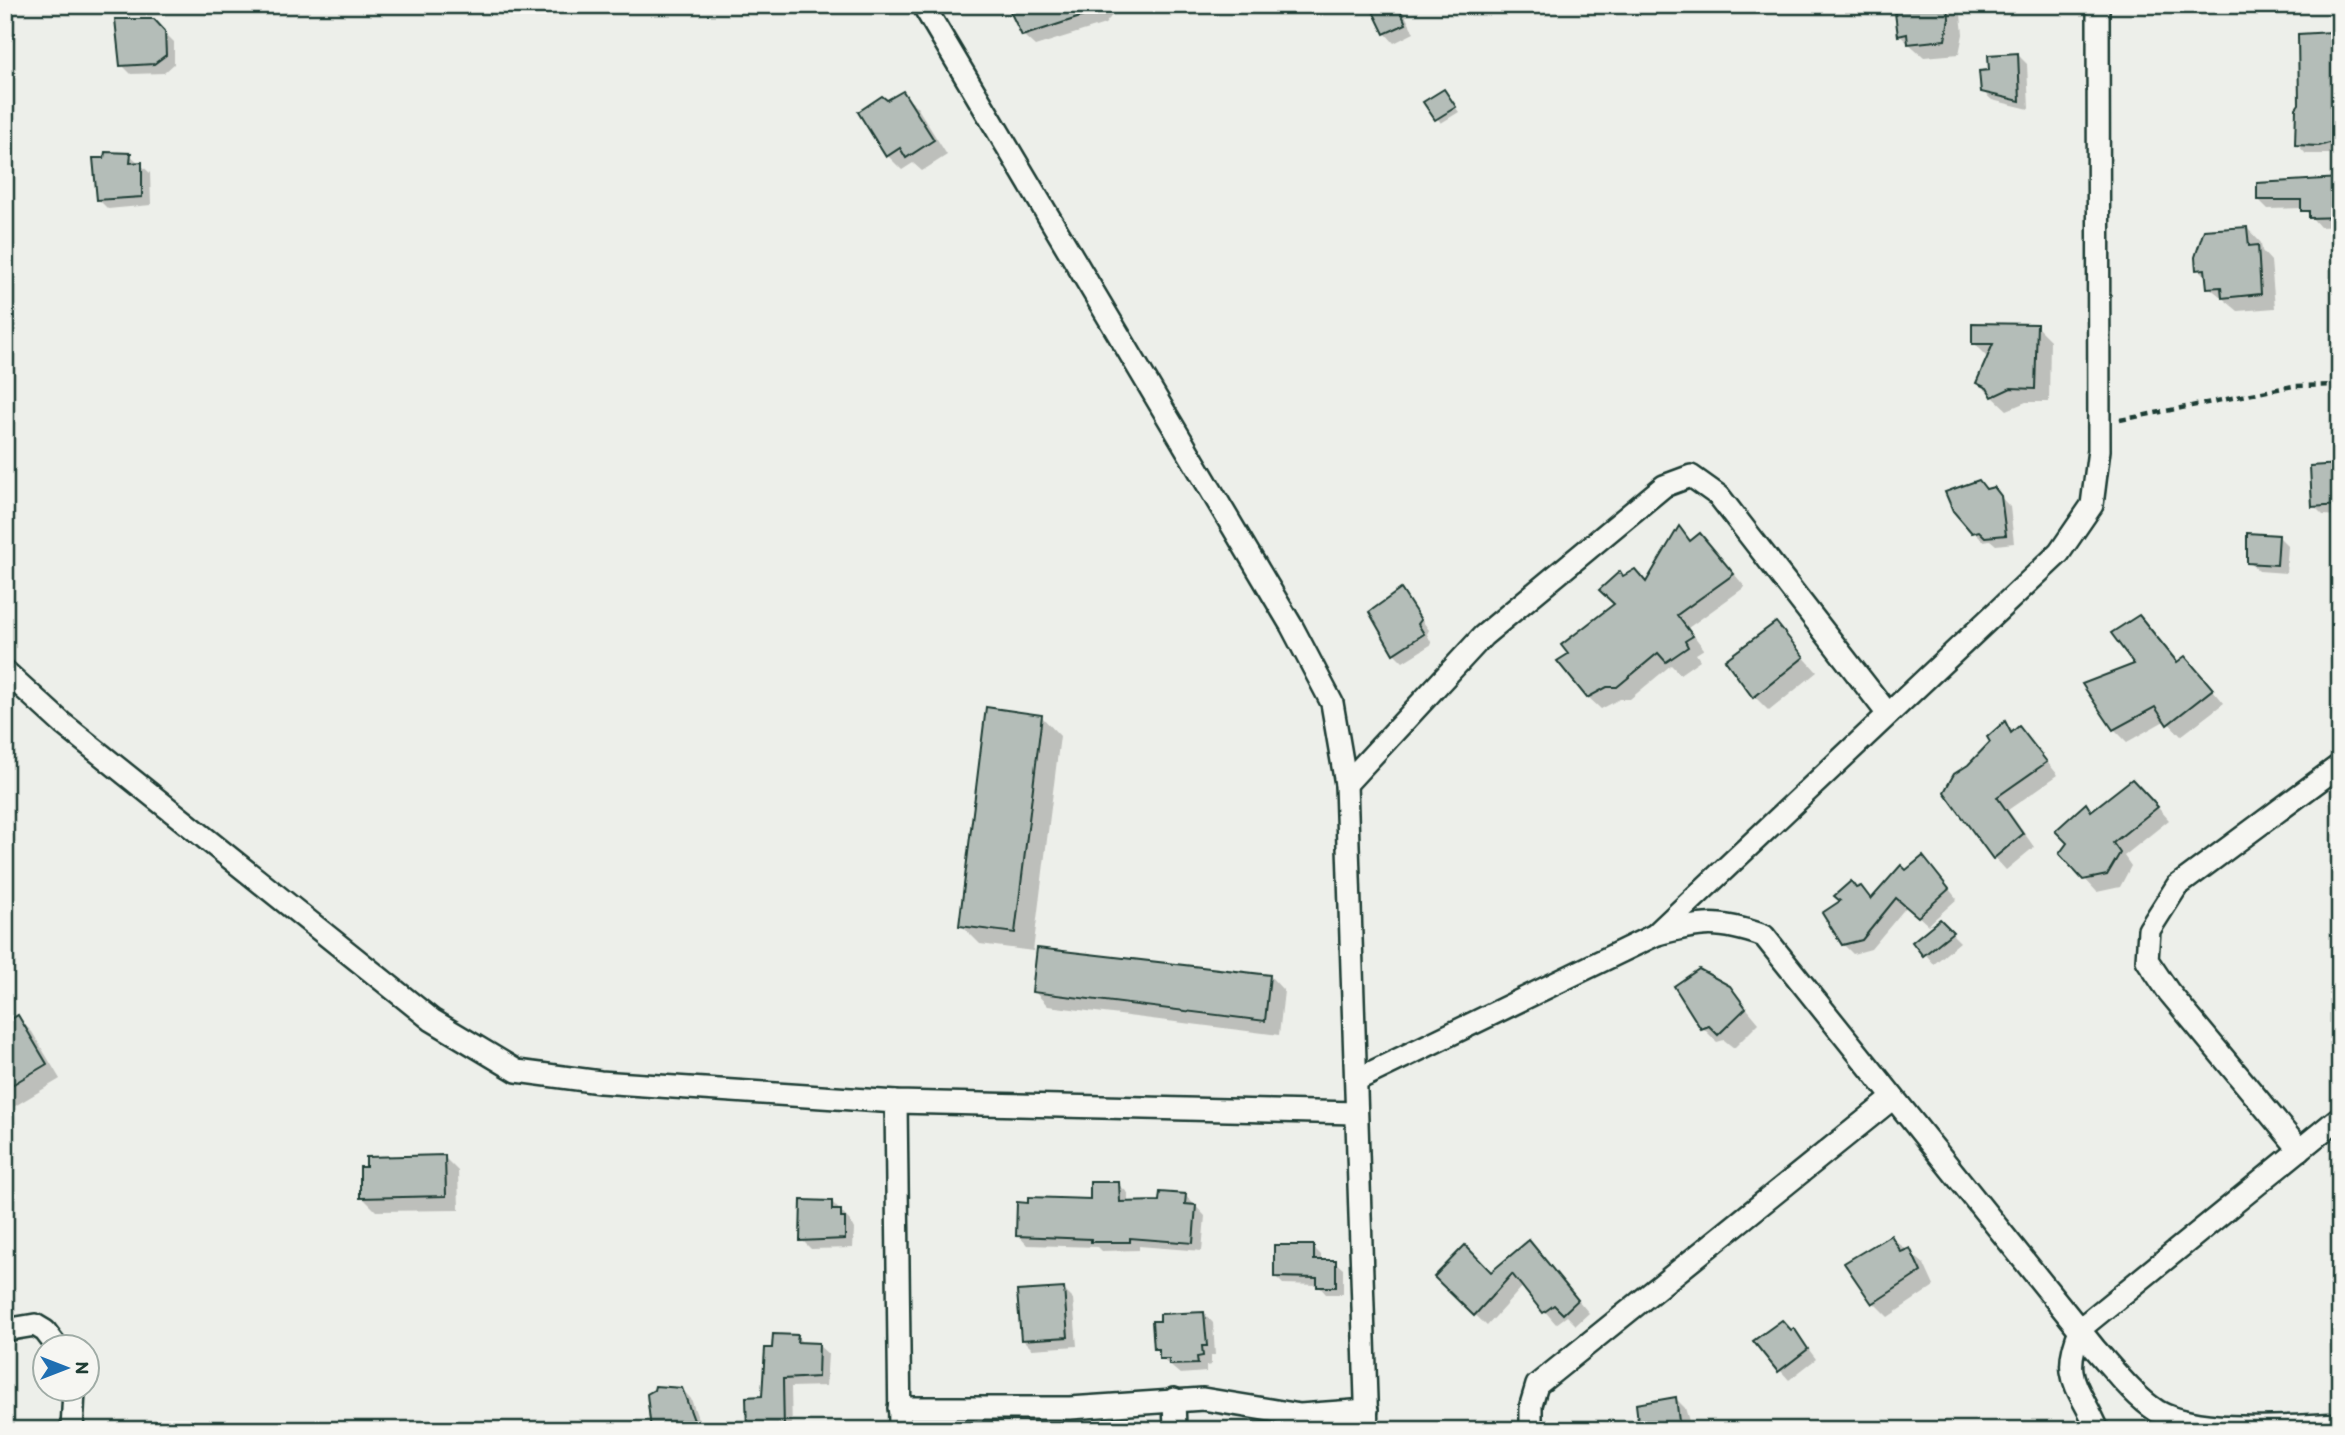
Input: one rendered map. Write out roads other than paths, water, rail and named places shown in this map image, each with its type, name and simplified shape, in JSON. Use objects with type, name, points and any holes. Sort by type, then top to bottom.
[{"type":"street","points":[[899,1408],[1070,1408],[1203,1399],[1300,1415],[1367,1420],[1346,784],[1332,704],[1291,625],[923,5]]},
{"type":"street","points":[[1655,935],[2059,553],[2092,505],[2099,424],[2098,5]]},
{"type":"street","points":[[1346,784],[1483,636],[1664,486],[1691,476],[1719,496],[1888,714]]},
{"type":"street","points":[[5,671],[63,724],[432,1020],[517,1071],[600,1082],[895,1102],[1356,1113]]},
{"type":"street","points":[[2300,1150],[2168,991],[2147,960],[2149,930],[2177,886],[2340,765]]},
{"type":"street","points":[[1356,1080],[1655,935],[1695,924],[1731,924],[1764,936],[2081,1328],[2095,1349],[2157,1411],[2183,1423],[2258,1427],[2340,1424]]},
{"type":"street","points":[[1531,1430],[1531,1405],[1537,1385],[1893,1098]]},
{"type":"street","points":[[895,1102],[900,1430]]},
{"type":"street","points":[[2098,1430],[2076,1389],[2071,1367],[2071,1351],[2081,1328],[2340,1118]]},
{"type":"street","points":[[5,1330],[35,1325],[48,1334]]},
{"type":"street","points":[[1174,1399],[1175,1430]]},
{"type":"street","points":[[72,1430],[73,1404]]}]
